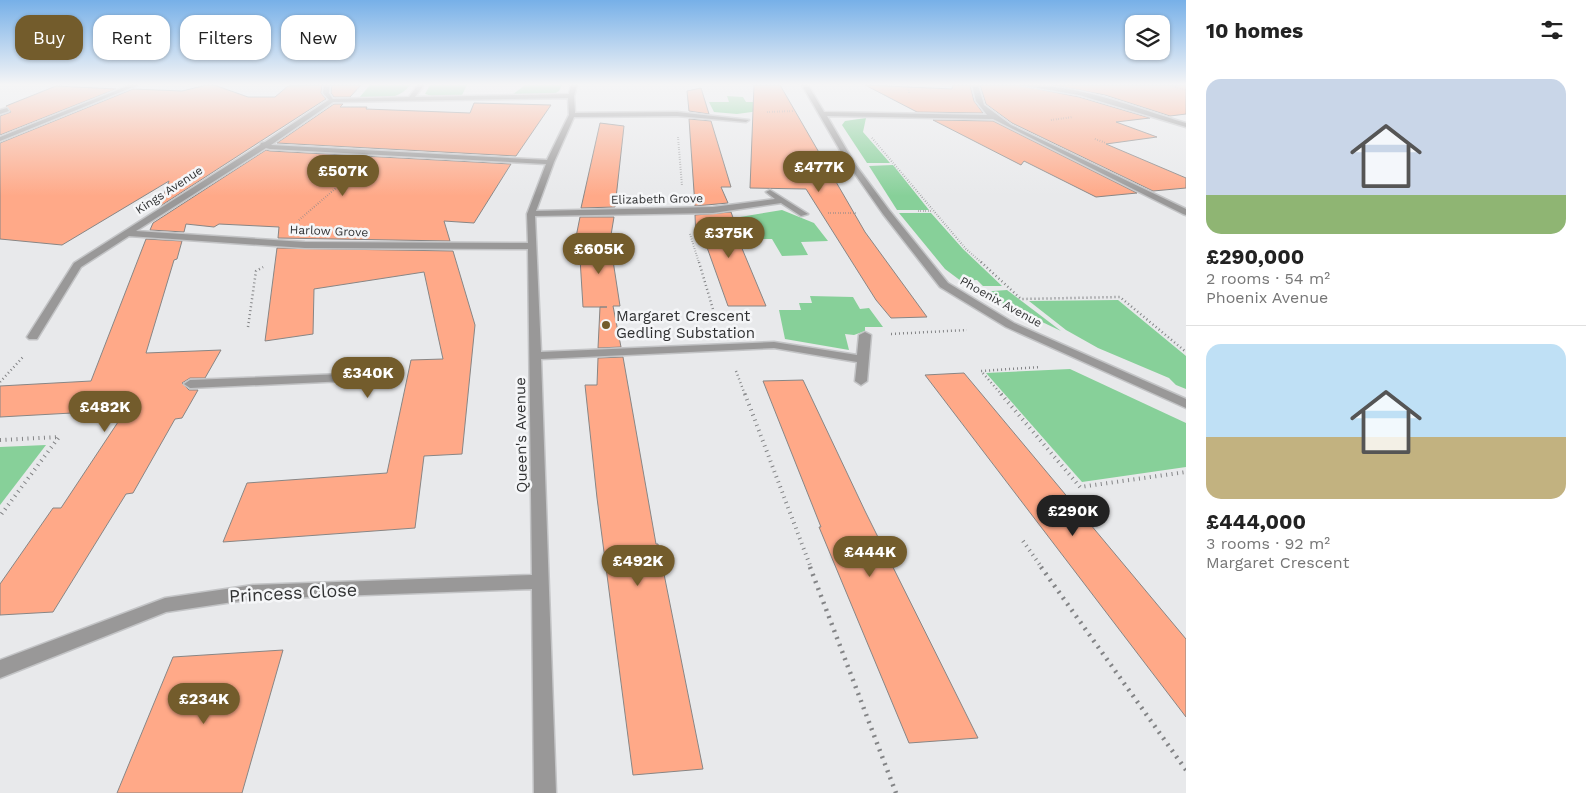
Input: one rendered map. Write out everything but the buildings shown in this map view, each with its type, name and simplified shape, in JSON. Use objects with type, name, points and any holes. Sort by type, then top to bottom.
[{"type":"street","points":[[0,139],[42,122]]},
{"type":"street","name":"Kings Avenue","points":[[33,337],[77,265],[263,144],[301,122]]},
{"type":"street","name":"Queen's Avenue","points":[[545,793],[539,582],[536,356],[531,214],[550,162],[569,122]]},
{"type":"street","name":"Phoenix Avenue","points":[[826,122],[886,212],[944,285],[1010,325],[1186,404]]},
{"type":"street","points":[[1002,122],[1186,212]]},
{"type":"street","points":[[263,144],[550,162]]},
{"type":"street","points":[[770,192],[804,214]]},
{"type":"street","name":"Elizabeth Grove","points":[[531,214],[684,211],[743,207],[783,200]]},
{"type":"street","name":"Harlow Grove","points":[[125,233],[305,244],[533,246]]},
{"type":"street","points":[[861,381],[865,335]]},
{"type":"street","points":[[536,356],[774,345],[862,359]]},
{"type":"street","points":[[190,384],[343,378]]},
{"type":"street","name":"Princess Close","points":[[0,668],[165,605],[253,592],[539,582]]},
{"type":"path","points":[[678,122],[684,211],[721,336],[727,347],[896,793]]},
{"type":"path","points":[[869,122],[868,133],[966,249],[1020,299],[1120,297],[1186,352]]},
{"type":"path","points":[[820,214],[886,212]]},
{"type":"path","points":[[248,327],[256,271],[298,251],[305,244]]},
{"type":"path","points":[[890,334],[989,329],[1010,325]]},
{"type":"path","points":[[1087,359],[1080,364],[980,371],[1080,487],[1186,472]]},
{"type":"path","points":[[0,382],[15,366]]},
{"type":"path","points":[[0,440],[59,437],[0,516]]},
{"type":"path","points":[[1023,541],[1186,770]]},
{"type":"green space","points":[[844,122],[865,122],[863,132],[890,163],[867,163],[842,125]]},
{"type":"green space","points":[[893,165],[929,210],[897,210],[869,166]]},
{"type":"green space","points":[[782,210],[814,223],[828,241],[801,242],[808,255],[782,256],[772,239],[744,239],[734,218]]},
{"type":"green space","points":[[899,213],[931,213],[963,249],[1002,286],[983,286],[977,280],[961,281],[945,269]]},
{"type":"green space","points":[[1007,290],[1061,331],[979,292]]},
{"type":"green space","points":[[810,296],[853,297],[860,309],[869,308],[883,327],[865,327],[865,331],[854,335],[845,334],[849,350],[785,339],[779,310],[801,310],[799,303],[812,303]]},
{"type":"green space","points":[[1118,300],[1186,356],[1186,389],[1176,385],[1169,378],[1098,348],[1066,330],[1029,301]]},
{"type":"green space","points":[[1070,369],[1186,423],[1186,467],[1082,482],[986,373]]},
{"type":"green space","points":[[46,445],[0,505],[0,447]]},
{"type":"place","name":"Margaret Crescent Gedling Substation","points":[[606,325]]}]
